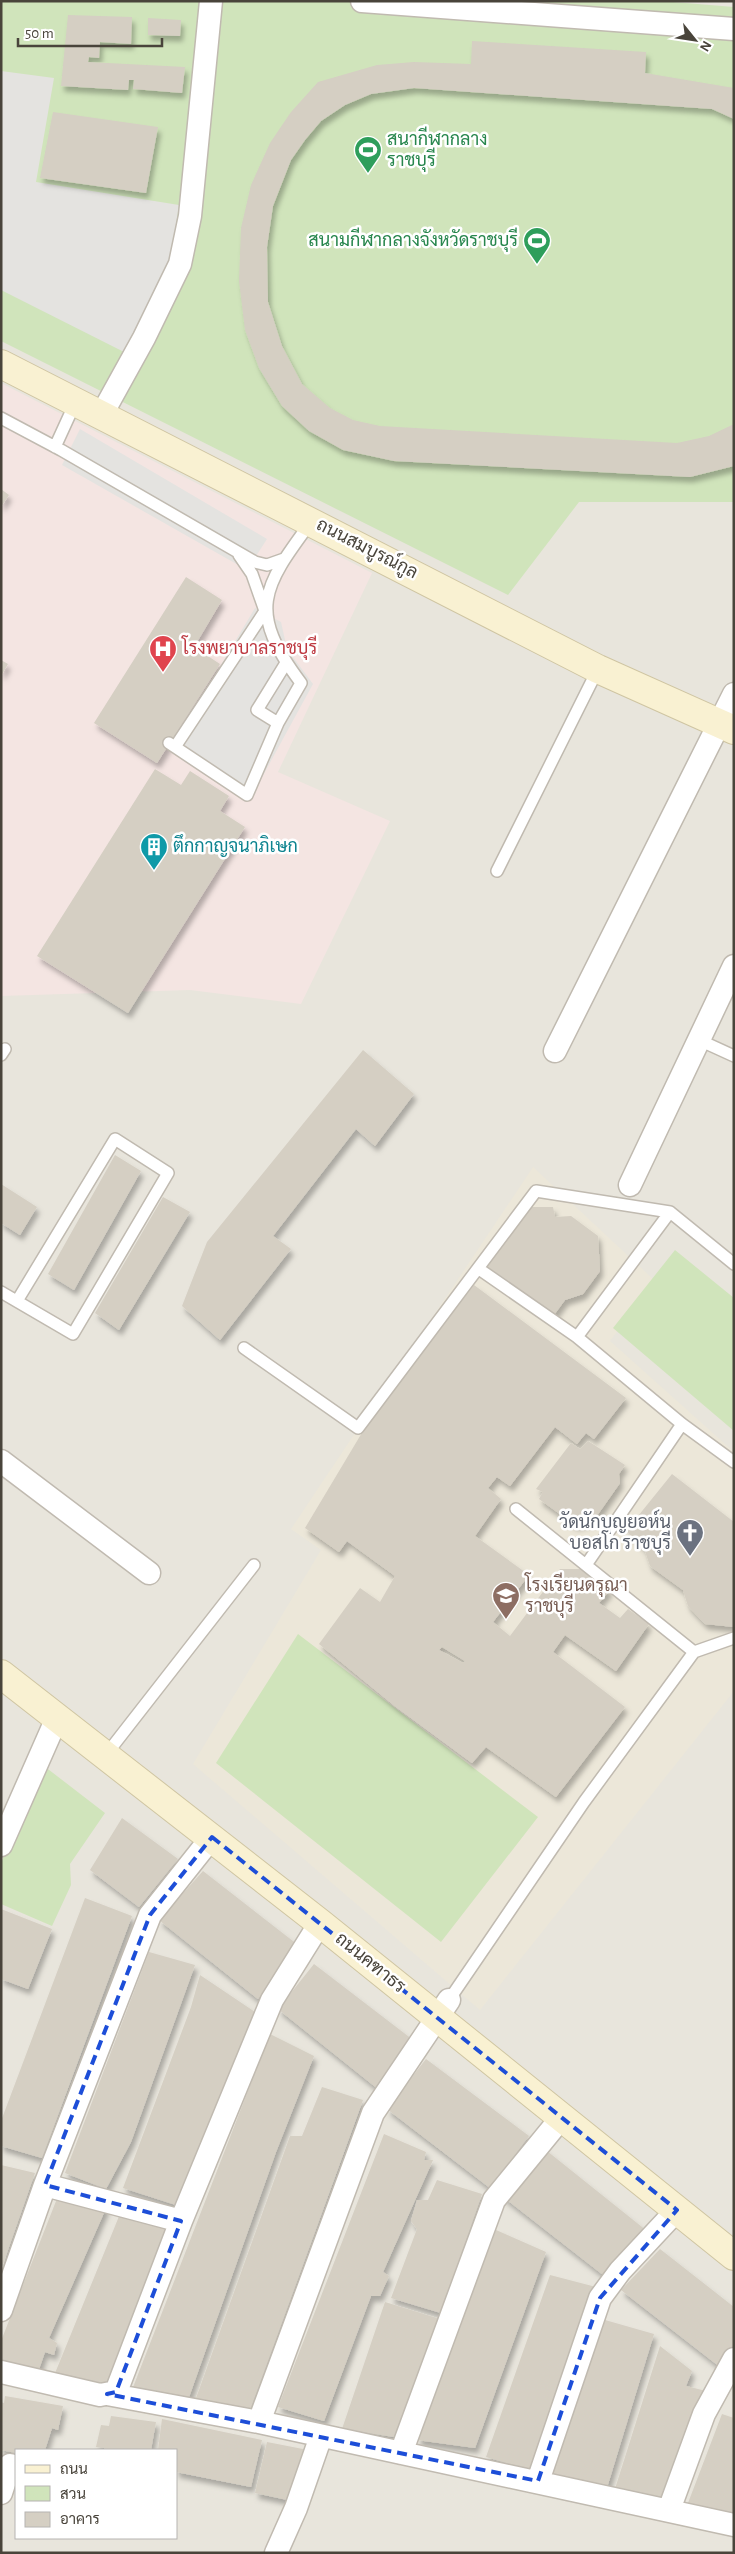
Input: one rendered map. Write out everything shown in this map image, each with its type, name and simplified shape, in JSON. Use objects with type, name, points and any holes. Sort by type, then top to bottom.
[{"type":"street","points":[[102,414],[144,338],[180,264],[190,216],[211,1]]},
{"type":"street","points":[[362,1],[734,29]]},
{"type":"street","name":"ถนนสมบูรณ์กูล","points":[[1,364],[312,521],[598,669],[727,726]]},
{"type":"street","points":[[555,1051],[727,726],[734,694]]},
{"type":"street","points":[[630,1185],[734,966]]},
{"type":"street","points":[[1,1461],[149,1573]]},
{"type":"street","name":"ถนนคฑาธร","points":[[1,1674],[320,1923],[443,2008],[562,2117],[734,2256]]},
{"type":"street","points":[[1,1845],[57,1718]]},
{"type":"street","points":[[1,2310],[45,2185],[150,1915],[212,1837]]},
{"type":"street","points":[[1,2372],[100,2395],[116,2392],[181,2221],[272,2000],[320,1923]]},
{"type":"street","points":[[259,2422],[373,2113],[443,2008]]},
{"type":"street","points":[[401,2453],[494,2200],[562,2117]]},
{"type":"street","points":[[45,2185],[181,2221]]},
{"type":"street","points":[[538,2481],[600,2298],[620,2271],[677,2210]]},
{"type":"street","points":[[669,2510],[704,2414],[734,2359]]},
{"type":"street","points":[[106,2394],[259,2422],[734,2525]]},
{"type":"street","points":[[276,2553],[296,2508],[321,2436]]},
{"type":"street","points":[[1,2493],[10,2466]]},
{"type":"lane","points":[[56,447],[76,401]]},
{"type":"lane","points":[[1,418],[56,447],[255,562],[267,565],[284,559]]},
{"type":"lane","points":[[237,552],[252,574],[265,611],[286,663],[301,683],[278,723],[247,795],[172,745],[203,697],[265,611],[271,585],[284,559],[312,521]]},
{"type":"lane","points":[[278,723],[257,710],[286,663]]},
{"type":"lane","points":[[497,871],[598,669]]},
{"type":"lane","points":[[698,1040],[734,1056]]},
{"type":"lane","points":[[1,1292],[73,1334],[168,1173],[115,1139],[17,1301]]},
{"type":"lane","points":[[244,1348],[358,1428],[536,1191],[670,1212],[734,1264]]},
{"type":"lane","points":[[577,1337],[670,1212]]},
{"type":"lane","points":[[479,1269],[577,1337],[682,1424],[734,1462]]},
{"type":"lane","points":[[586,1565],[682,1424]]},
{"type":"lane","points":[[516,1509],[694,1652]]},
{"type":"lane","points":[[105,1756],[254,1565]]},
{"type":"lane","points":[[443,2008],[578,1810],[694,1652],[734,1638]]},
{"type":"highlighted area","points":[[212,1837],[677,2210],[600,2298],[538,2481],[107,2394],[116,2392],[181,2221],[45,2185],[150,1915]]},
{"type":"shaded area","points":[[1,1],[734,1],[734,2553],[1,2553]]},
{"type":"shaded area","points":[[1,71],[54,78],[36,182],[179,205],[169,270],[126,353],[1,290]]},
{"type":"shaded area","name":"โรงพยาบาลราชบุรี","points":[[1,383],[372,573],[278,772],[390,821],[301,1004],[190,990],[1,996]]},
{"type":"shaded area","points":[[80,429],[267,539],[247,570],[62,465]]},
{"type":"shaded area","points":[[255,608],[281,622],[287,649],[313,684],[254,792],[176,740]]},
{"type":"shaded area","name":"โรงเรียนดรุณา ราชบุรี","points":[[533,1167],[655,1281],[610,1341],[734,1452],[734,1691],[480,2010],[193,1764],[321,1550],[291,1529]]},
{"type":"green space","name":"สนากีฬากลาง ราชบุรี","points":[[1,1],[661,1],[734,7],[734,502],[579,502],[508,595],[1,341]]},
{"type":"green space","points":[[675,1250],[734,1298],[734,1431],[613,1328]]},
{"type":"green space","points":[[298,1634],[538,1817],[441,1942],[216,1763]]},
{"type":"green space","points":[[44,1766],[105,1813],[70,1864],[71,1885],[52,1926],[1,1904],[1,1863]]},
{"type":"building","points":[[68,15],[132,17],[131,44],[100,42],[99,58],[89,57],[88,62],[185,67],[182,93],[133,89],[134,80],[129,80],[128,90],[61,86]]},
{"type":"building","points":[[148,18],[181,20],[180,36],[148,35]]},
{"type":"building","points":[[472,41],[646,52],[645,73],[734,88],[734,119],[712,109],[414,88],[371,94],[345,105],[321,121],[305,140],[291,160],[273,206],[267,247],[268,302],[282,346],[302,384],[330,408],[353,420],[380,426],[677,443],[709,436],[734,424],[734,466],[690,477],[394,461],[343,450],[309,431],[282,406],[259,368],[245,330],[239,281],[241,228],[251,185],[270,143],[291,112],[318,82],[377,65],[414,62],[471,64]]},
{"type":"building","points":[[53,112],[158,127],[146,193],[40,178]]},
{"type":"building","points":[[1,489],[9,495],[1,507]]},
{"type":"building","points":[[186,577],[222,600],[194,647],[220,664],[157,763],[94,723]]},
{"type":"building","points":[[1,660],[8,664],[1,676]]},
{"type":"building","name":"ตึกกาญจนาภิเษก","points":[[155,769],[181,785],[190,771],[229,796],[220,811],[245,827],[128,1013],[37,956]]},
{"type":"building","points":[[363,1050],[414,1094],[375,1146],[356,1129],[273,1236],[291,1249],[220,1340],[182,1306],[207,1242]]},
{"type":"building","points":[[115,1155],[141,1171],[74,1290],[48,1274]]},
{"type":"building","points":[[1,1184],[37,1207],[20,1235],[1,1223]]},
{"type":"building","points":[[163,1197],[190,1212],[119,1330],[95,1313]]},
{"type":"building","points":[[530,1207],[553,1207],[555,1217],[571,1216],[598,1236],[600,1271],[583,1294],[565,1300],[554,1315],[485,1269]]},
{"type":"building","points":[[474,1285],[626,1398],[594,1439],[586,1433],[577,1444],[555,1427],[510,1486],[497,1477],[488,1488],[501,1499],[475,1536],[529,1575],[493,1622],[510,1636],[560,1569],[583,1569],[610,1590],[599,1603],[620,1618],[628,1609],[649,1624],[616,1671],[565,1635],[553,1652],[625,1707],[556,1797],[486,1747],[472,1763],[396,1707],[319,1644],[360,1588],[380,1602],[395,1576],[347,1541],[339,1552],[305,1528],[369,1421]],"holes":[[[442,1647],[465,1661],[463,1663],[439,1650]]]},
{"type":"building","points":[[588,1441],[625,1465],[619,1474],[620,1483],[594,1520],[575,1525],[539,1499],[543,1492],[536,1489],[571,1443],[580,1449]]},
{"type":"building","name":"วัดนักบุญยอห์น บอสโก ราชบุรี","points":[[672,1474],[734,1522],[734,1627],[705,1624],[688,1606],[683,1590],[650,1566],[644,1548],[626,1531]]},
{"type":"building","points":[[122,1818],[178,1859],[139,1907],[90,1870]]},
{"type":"building","points":[[203,1871],[298,1945],[258,1999],[159,1920]]},
{"type":"building","points":[[85,1898],[132,1916],[42,2158],[1,2146],[1,2121]]},
{"type":"building","points":[[1,1909],[52,1929],[28,1989],[1,1979]]},
{"type":"building","points":[[149,1952],[195,1965],[131,2142],[106,2189],[65,2173]]},
{"type":"building","points":[[314,1964],[417,2043],[378,2089],[278,2009]]},
{"type":"building","points":[[200,1975],[255,2012],[179,2206],[123,2188],[191,2007]]},
{"type":"building","points":[[270,2034],[314,2056],[276,2152],[188,2400],[132,2390]]},
{"type":"building","points":[[426,2059],[529,2136],[490,2188],[387,2109]]},
{"type":"building","points":[[322,2087],[363,2100],[249,2413],[195,2401],[290,2136],[302,2136]]},
{"type":"building","points":[[384,2134],[426,2152],[424,2160],[433,2160],[383,2272],[389,2276],[380,2296],[371,2296],[324,2421],[278,2407]]},
{"type":"building","points":[[542,2147],[647,2231],[607,2278],[502,2196]]},
{"type":"building","points":[[1,2165],[35,2173],[2,2267],[1,2267]]},
{"type":"building","points":[[437,2180],[482,2194],[441,2313],[391,2298],[417,2229],[411,2221],[417,2200],[428,2200]]},
{"type":"building","points":[[60,2191],[107,2206],[49,2338],[57,2343],[54,2355],[45,2352],[36,2378],[1,2368],[1,2341]]},
{"type":"building","points":[[122,2209],[171,2223],[104,2394],[51,2383]]},
{"type":"building","points":[[496,2230],[546,2252],[475,2448],[417,2440]]},
{"type":"building","points":[[660,2249],[734,2307],[734,2350],[720,2367],[621,2290]]},
{"type":"building","points":[[550,2275],[596,2287],[530,2470],[486,2457]]},
{"type":"building","points":[[385,2302],[440,2319],[394,2437],[342,2429]]},
{"type":"building","points":[[605,2320],[654,2334],[606,2491],[552,2475]]},
{"type":"building","points":[[660,2346],[692,2371],[686,2386],[706,2391],[663,2502],[614,2492]]},
{"type":"building","points":[[5,2396],[63,2406],[58,2430],[52,2428],[45,2449],[15,2449],[15,2453],[1,2450],[1,2402],[4,2403]]},
{"type":"building","points":[[722,2414],[734,2418],[733,2513],[688,2503]]},
{"type":"building","points":[[111,2416],[156,2422],[151,2449],[104,2449],[96,2447],[101,2425],[109,2426]]},
{"type":"building","points":[[162,2419],[262,2440],[251,2487],[178,2472],[178,2449],[158,2449]]},
{"type":"building","points":[[267,2442],[308,2450],[292,2501],[255,2493]]},
{"type":"place","name":"สนากีฬากลาง ราชบุรี","points":[[368,174]]},
{"type":"place","name":"สนามกีฬากลางจังหวัดราชบุรี","points":[[537,265]]},
{"type":"place","name":"โรงพยาบาลราชบุรี","points":[[163,673]]},
{"type":"place","name":"ตึกกาญจนาภิเษก","points":[[154,871]]},
{"type":"place","name":"วัดนักบุญยอห์น บอสโก ราชบุรี","points":[[690,1557]]},
{"type":"place","name":"โรงเรียนดรุณา ราชบุรี","points":[[506,1620]]}]
